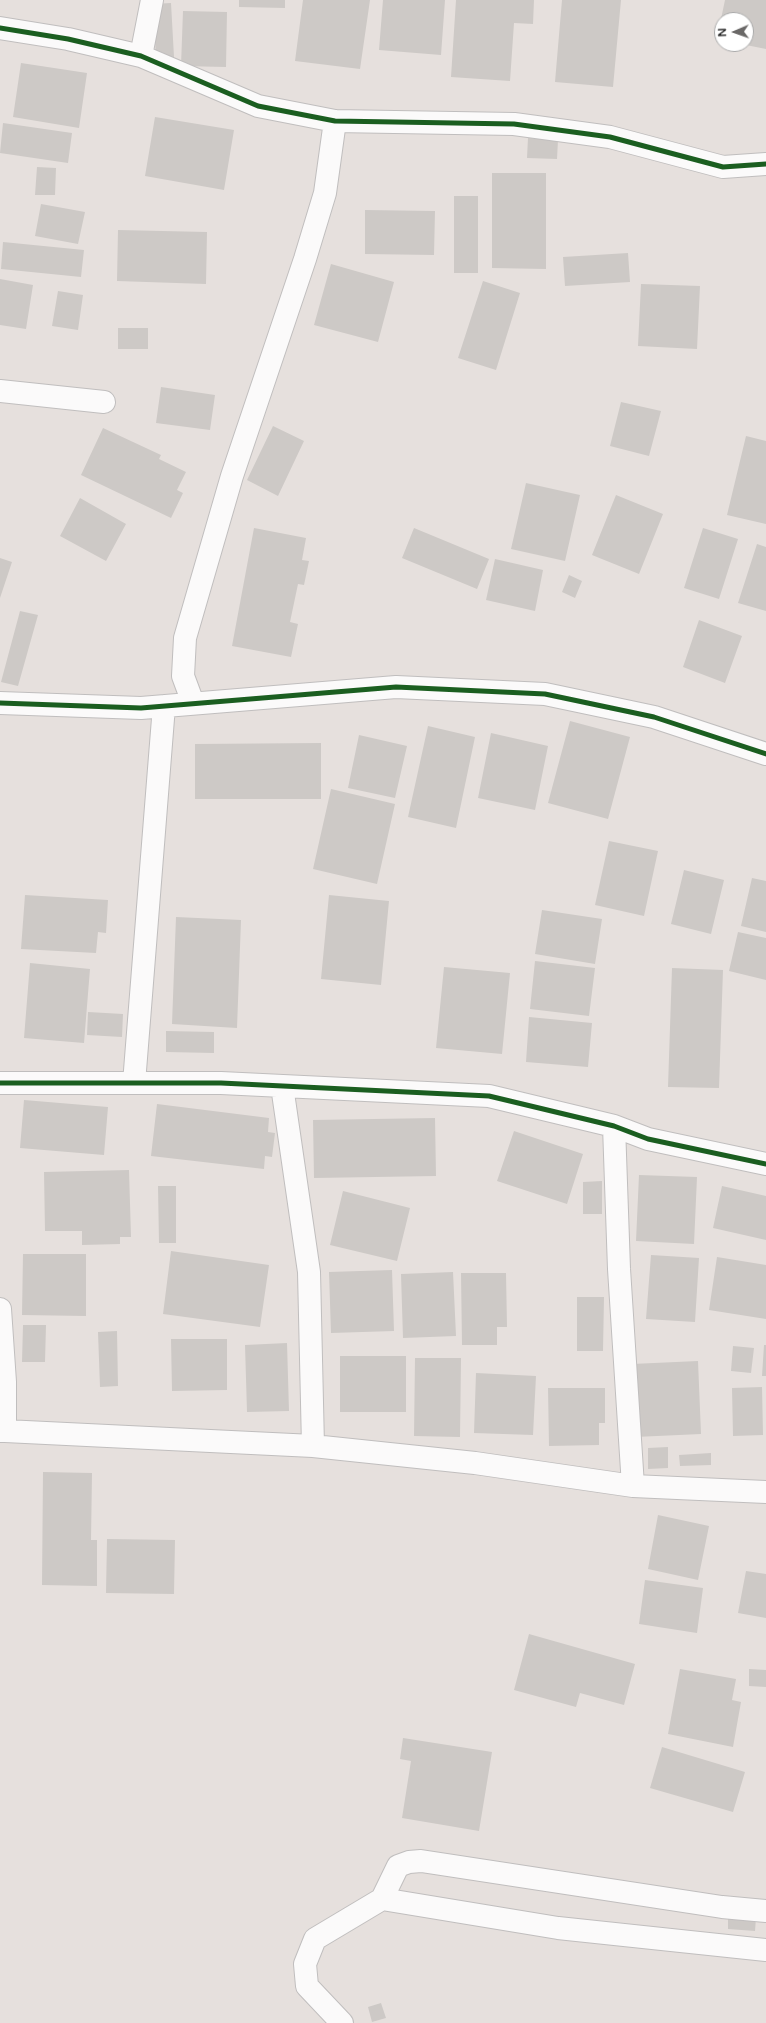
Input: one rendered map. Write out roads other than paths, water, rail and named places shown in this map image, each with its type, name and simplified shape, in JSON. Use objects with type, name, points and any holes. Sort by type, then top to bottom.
[{"type":"street","points":[[141,56],[152,0]]},
{"type":"street","points":[[0,28],[68,39],[141,56],[258,106],[335,121],[514,124],[610,137],[723,167],[766,164]]},
{"type":"street","points":[[193,703],[183,676],[185,638],[232,476],[305,259],[325,192],[335,121]]},
{"type":"street","points":[[0,391],[104,402]]},
{"type":"street","points":[[0,704],[141,708],[396,686],[545,694],[654,718],[766,754]]},
{"type":"street","points":[[134,1083],[164,706]]},
{"type":"street","points":[[0,1083],[220,1083],[489,1096],[614,1126],[648,1138],[766,1164]]},
{"type":"street","points":[[282,1086],[309,1272],[313,1446]]},
{"type":"street","points":[[614,1126],[619,1269],[633,1486]]},
{"type":"street","points":[[0,1309],[5,1382],[2,1431],[313,1446],[475,1463],[633,1486],[766,1492]]},
{"type":"street","points":[[342,2023],[307,1986],[305,1964],[315,1939],[382,1899],[398,1866],[409,1862],[421,1861],[722,1907],[766,1911]]},
{"type":"street","points":[[382,1899],[558,1928],[766,1950]]}]
